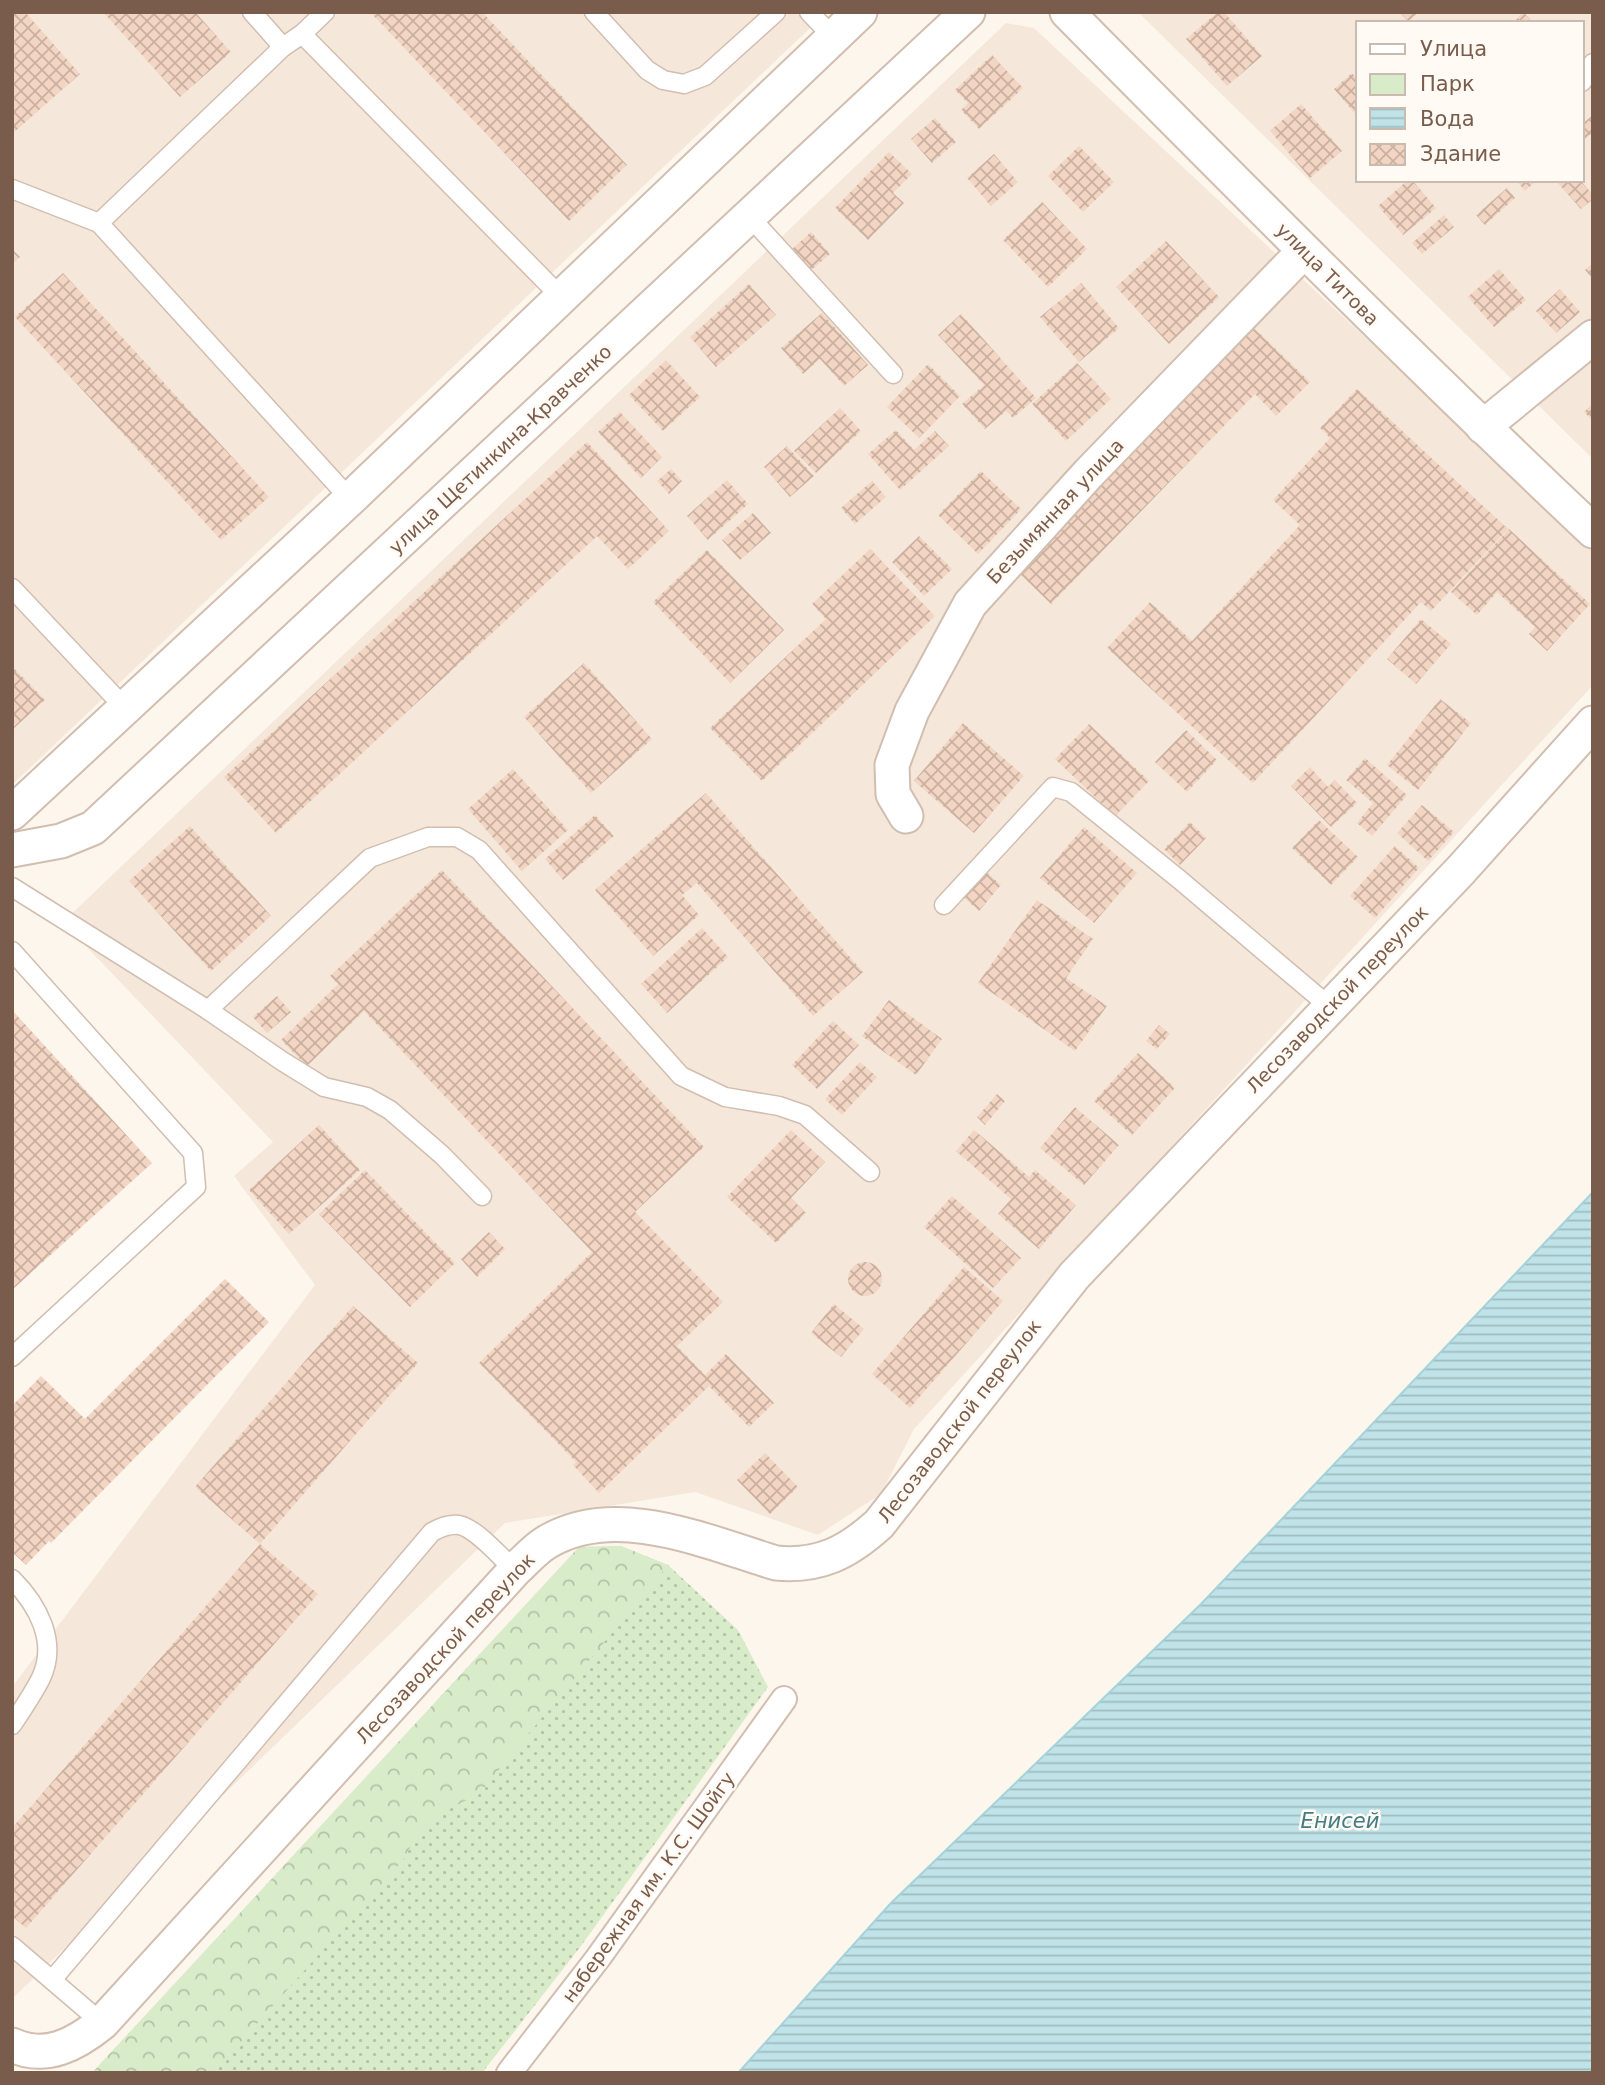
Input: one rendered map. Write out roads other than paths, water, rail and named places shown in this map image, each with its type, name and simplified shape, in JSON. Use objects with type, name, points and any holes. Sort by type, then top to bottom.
[{"type":"street","points":[[12,813],[350,499],[860,12]]},
{"type":"street","name":"улица Щетинкина-Кравченко","points":[[12,849],[61,841],[93,828],[968,12]]},
{"type":"street","name":"улица Титова","points":[[1067,12],[1304,251],[1593,531]]},
{"type":"street","name":"Безымянная улица","points":[[906,816],[893,794],[892,765],[912,711],[970,604],[1089,473],[1304,251]]},
{"type":"street","points":[[1483,427],[1593,337]]},
{"type":"street","name":"Лесозаводской переулок","points":[[12,2045],[39,2052],[56,2051],[88,2035],[103,2023],[514,1570],[544,1543],[580,1528],[608,1523],[671,1531],[776,1563],[810,1563],[827,1559],[852,1546],[879,1524],[1074,1276],[1461,870],[1593,723]]},
{"type":"street","name":"набережная им. К.С. Шойгу","points":[[509,2073],[598,1958],[784,1699]]},
{"type":"lane","points":[[252,12],[283,47]]},
{"type":"lane","points":[[99,223],[283,47],[326,12]]},
{"type":"lane","points":[[593,12],[647,70],[663,80],[684,84],[705,76],[776,12]]},
{"type":"lane","points":[[810,12],[833,37]]},
{"type":"lane","points":[[302,34],[561,297]]},
{"type":"lane","points":[[1584,79],[1593,63]]},
{"type":"lane","points":[[12,189],[99,223],[350,499]]},
{"type":"lane","points":[[750,216],[894,374]]},
{"type":"lane","points":[[12,588],[124,708]]},
{"type":"lane","points":[[944,905],[1053,787],[1071,792],[1330,1007]]},
{"type":"lane","points":[[208,1010],[370,858],[428,837],[457,837],[479,850],[681,1076],[725,1097],[779,1106],[805,1115],[870,1172]]},
{"type":"lane","points":[[12,887],[208,1010],[324,1087],[367,1097],[390,1110],[442,1155],[482,1196]]},
{"type":"lane","points":[[12,951],[193,1153],[196,1187],[12,1357]]},
{"type":"lane","points":[[52,1980],[432,1532],[444,1526],[458,1525],[470,1529],[514,1570]]},
{"type":"lane","points":[[12,1579],[42,1619],[48,1646],[42,1676],[14,1718]]},
{"type":"lane","points":[[12,1947],[103,2023]]},
{"type":"water","name":"Енисей","points":[[1593,1192],[1593,2073],[738,2073],[890,1904],[1201,1604]]}]
